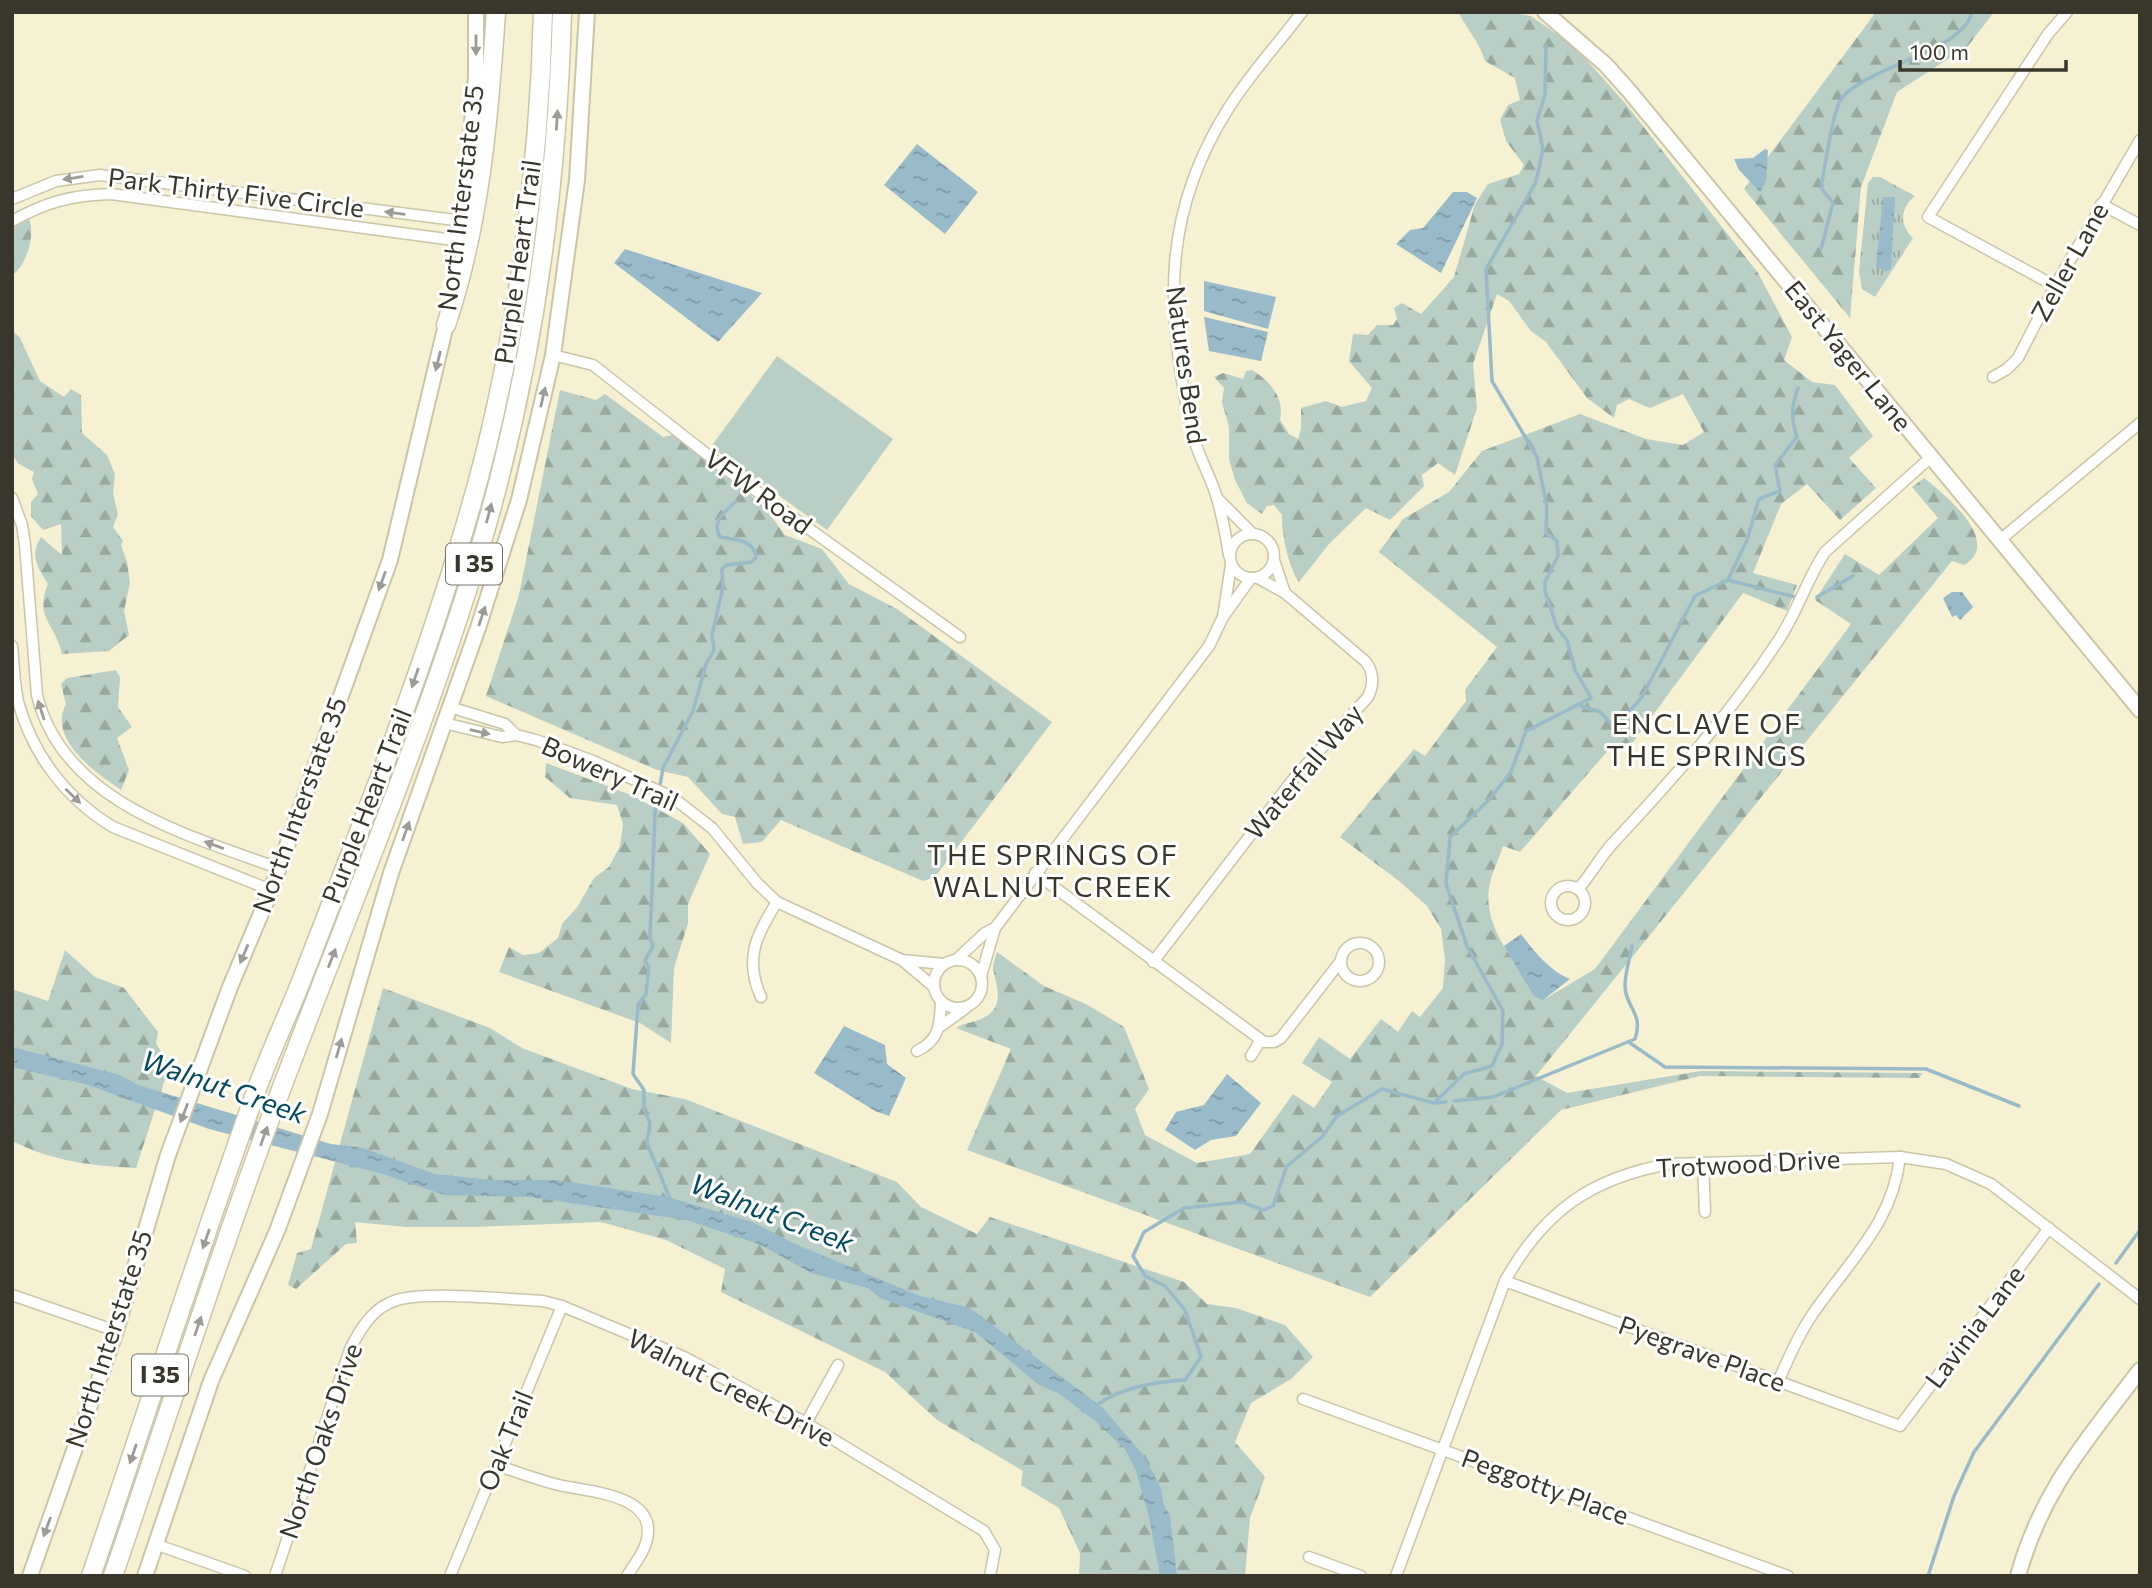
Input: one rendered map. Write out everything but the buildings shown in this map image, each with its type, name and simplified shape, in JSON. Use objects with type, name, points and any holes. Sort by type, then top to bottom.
[{"type":"highway","points":[[446,325],[463,275],[484,148],[496,12]]},
{"type":"highway","name":"Purple Heart Trail","points":[[91,1576],[259,1084],[411,688],[468,518],[515,306],[533,158],[543,12]]},
{"type":"highway","name":"Purple Heart Trail","points":[[113,1576],[247,1183],[444,661],[492,499],[519,391],[549,201],[555,149],[562,12]]},
{"type":"main road","name":"North Interstate 35","points":[[30,1576],[116,1331],[168,1155],[230,986],[271,890],[390,559],[446,325],[461,241],[475,77],[476,12]]},
{"type":"main road","points":[[145,1576],[211,1381],[290,1198],[320,1114],[391,873],[519,500],[553,355],[578,168],[587,12]]},
{"type":"main road","name":"East Yager Lane","points":[[1545,12],[1606,65],[2140,710]]},
{"type":"main road","points":[[2018,1576],[2031,1532],[2055,1483],[2140,1370]]},
{"type":"street","name":"Natures Bend","points":[[1223,617],[1230,560],[1217,498],[1191,430],[1175,328],[1174,251],[1186,198],[1210,139],[1229,107],[1302,12]]},
{"type":"street","points":[[2054,286],[1928,217],[2048,34],[2067,12]]},
{"type":"street","name":"Zeller Lane","points":[[1993,377],[2007,369],[2018,358],[2054,286],[2140,140]]},
{"type":"street","name":"Park Thirty Five Circle","points":[[12,199],[56,180],[100,174],[463,221]]},
{"type":"street","name":"Park Thirty Five Circle","points":[[12,221],[34,209],[75,195],[111,194],[461,241]]},
{"type":"street","points":[[2101,204],[2140,225]]},
{"type":"street","name":"VFW Road","points":[[553,355],[593,365],[727,470],[960,637]]},
{"type":"street","points":[[2000,540],[2140,423]]},
{"type":"street","points":[[1578,889],[1611,845],[1672,780],[1751,682],[1800,607],[1813,570],[1825,552],[1931,457]]},
{"type":"street","points":[[12,498],[22,525],[25,545],[37,695],[40,710],[59,748],[105,792],[133,808],[179,832],[278,868]]},
{"type":"street","name":"Natures Bend","points":[[1217,498],[1252,533]]},
{"type":"street","points":[[1274,560],[1270,569],[1254,578],[1238,574],[1230,560],[1236,540],[1252,533],[1270,542],[1285,593]]},
{"type":"street","name":"Natures Bend","points":[[981,976],[995,928],[1209,646],[1223,617],[1254,578]]},
{"type":"street","name":"Waterfall Way","points":[[1153,962],[1294,777],[1368,697],[1372,689],[1368,664],[1285,593],[1254,578]]},
{"type":"street","points":[[12,646],[18,704],[30,736],[51,771],[68,791],[95,816],[113,827],[271,890]]},
{"type":"street","name":"Bowery Trail","points":[[450,707],[505,724],[516,735],[593,761],[688,808],[712,828],[757,883],[777,902],[902,960],[934,987]]},
{"type":"street","name":"Bowery Trail","points":[[444,723],[502,737],[516,735]]},
{"type":"street","points":[[1035,873],[1260,1041],[1269,1043],[1281,1038],[1340,961],[1345,949],[1356,943],[1369,945],[1379,961],[1376,972],[1360,981],[1344,973],[1340,961]]},
{"type":"street","points":[[761,997],[752,976],[751,960],[760,932],[777,902]]},
{"type":"street","name":"Natures Bend","points":[[956,960],[985,933],[995,928]]},
{"type":"street","name":"Bowery Trail","points":[[902,960],[944,964]]},
{"type":"street","points":[[916,1051],[930,1042],[941,1026],[981,994],[981,976],[973,964],[956,960],[944,964],[936,974],[934,987],[941,1001],[941,1026]]},
{"type":"street","points":[[941,1001],[954,1008],[968,1006]]},
{"type":"street","points":[[1251,1056],[1260,1041]]},
{"type":"street","points":[[1778,1382],[1812,1316],[1888,1209],[1897,1186],[1900,1157]]},
{"type":"street","name":"Trotwood Drive","points":[[1396,1576],[1505,1281],[1521,1252],[1539,1230],[1584,1192],[1638,1170],[1703,1163],[1900,1157],[1946,1164],[1979,1178],[2140,1299]]},
{"type":"street","points":[[1703,1163],[1705,1212]]},
{"type":"street","name":"Lavinia Lane","points":[[1900,1426],[2049,1228]]},
{"type":"street","name":"Pyegrave Place","points":[[1505,1281],[1900,1426]]},
{"type":"street","points":[[12,1295],[116,1331]]},
{"type":"street","name":"Walnut Creek Drive","points":[[376,1312],[396,1300],[424,1297],[543,1301],[562,1306],[684,1357],[806,1423],[984,1531],[995,1550],[991,1575]]},
{"type":"street","name":"Oak Trail","points":[[450,1576],[562,1306]]},
{"type":"street","name":"North Oaks Drive","points":[[275,1576],[350,1349],[362,1326],[376,1312]]},
{"type":"street","points":[[806,1423],[838,1365]]},
{"type":"street","name":"Peggotty Place","points":[[1303,1399],[1788,1576]]},
{"type":"street","points":[[496,1465],[559,1485],[611,1494],[631,1502],[644,1520],[646,1544],[627,1576]]},
{"type":"street","points":[[155,1544],[245,1576]]},
{"type":"street","points":[[1309,1557],[1361,1576]]},
{"type":"green space","points":[[1458,12],[1508,12],[1531,16],[1575,47],[1625,103],[1758,273],[1792,337],[1784,360],[1812,382],[1835,385],[1873,436],[1849,458],[1876,488],[1840,520],[1807,484],[1781,504],[1753,573],[1797,585],[1787,611],[1743,593],[1633,742],[1611,747],[1520,852],[1503,846],[1489,888],[1492,919],[1505,948],[1543,1000],[1595,969],[1851,624],[1815,600],[1845,554],[1879,575],[1938,518],[1912,487],[1924,478],[1966,518],[1974,531],[1977,544],[1975,555],[1964,565],[1952,561],[1536,1076],[1567,1093],[1701,1071],[1923,1073],[1919,1078],[1700,1076],[1561,1110],[1370,1297],[967,1150],[1011,1049],[956,1028],[983,1018],[995,1008],[998,996],[993,968],[997,952],[1044,986],[1088,1005],[1124,1027],[1149,1089],[1135,1109],[1145,1135],[1197,1163],[1250,1154],[1293,1094],[1314,1108],[1332,1082],[1302,1063],[1319,1037],[1350,1059],[1381,1019],[1398,1032],[1412,1011],[1420,1017],[1443,988],[1445,960],[1441,929],[1427,906],[1399,881],[1340,837],[1414,749],[1425,756],[1466,701],[1465,690],[1497,647],[1379,552],[1403,519],[1449,492],[1482,451],[1580,414],[1646,439],[1683,445],[1704,432],[1683,394],[1650,408],[1629,399],[1617,405],[1614,418],[1587,398],[1546,342],[1531,331],[1509,301],[1497,294],[1473,364],[1477,408],[1455,475],[1438,463],[1422,475],[1424,486],[1390,520],[1366,508],[1329,544],[1299,582],[1286,550],[1282,515],[1274,505],[1267,506],[1262,514],[1247,503],[1235,480],[1229,460],[1229,427],[1222,402],[1224,388],[1214,377],[1223,373],[1243,379],[1246,371],[1252,370],[1259,374],[1278,397],[1280,420],[1289,434],[1298,439],[1301,408],[1326,401],[1342,407],[1366,401],[1372,388],[1349,361],[1353,334],[1368,335],[1377,325],[1393,325],[1397,319],[1394,308],[1402,303],[1421,314],[1454,277],[1475,204],[1488,184],[1519,174],[1524,165],[1506,141],[1500,120],[1508,105],[1520,100],[1515,78],[1485,61],[1477,42]]},
{"type":"green space","points":[[1876,12],[1994,12],[1968,46],[1897,92],[1861,187],[1850,318],[1744,189]]},
{"type":"green space","points":[[1873,177],[1880,177],[1915,196],[1906,206],[1903,217],[1905,228],[1913,238],[1875,297],[1862,289],[1859,272],[1868,183]]},
{"type":"green space","points":[[29,219],[31,233],[28,250],[22,265],[12,275],[12,229]]},
{"type":"green space","points":[[12,330],[20,338],[40,381],[64,397],[71,389],[81,395],[82,433],[107,455],[115,474],[113,494],[118,514],[113,527],[123,541],[121,545],[127,562],[130,583],[124,611],[129,635],[109,651],[62,654],[44,613],[44,596],[48,584],[38,567],[35,556],[37,544],[41,537],[62,555],[61,524],[43,530],[31,516],[31,502],[38,494],[32,479],[34,472],[19,464],[12,455]]},
{"type":"green space","points":[[777,356],[893,439],[827,530],[711,447]]},
{"type":"green space","points":[[560,390],[596,400],[605,394],[663,437],[673,435],[763,505],[785,535],[822,549],[849,584],[897,609],[1052,722],[935,877],[923,881],[781,820],[762,842],[743,844],[735,817],[722,814],[688,777],[657,770],[486,696],[519,595]]},
{"type":"green space","points":[[116,670],[120,678],[118,707],[132,727],[117,738],[129,770],[121,790],[77,754],[63,730],[62,717],[66,704],[61,684],[67,678]]},
{"type":"green space","points":[[546,763],[631,795],[683,823],[710,854],[688,904],[688,923],[674,968],[671,1043],[640,1023],[499,972],[509,947],[523,955],[539,953],[558,938],[562,924],[578,906],[594,878],[609,867],[620,846],[623,824],[617,805],[570,798],[545,777]]},
{"type":"green space","points":[[65,950],[95,977],[124,988],[158,1032],[156,1043],[169,1067],[136,1168],[72,1161],[12,1141],[12,989],[48,1001]]},
{"type":"green space","points":[[383,988],[490,1028],[522,1048],[632,1089],[685,1099],[897,1182],[921,1207],[977,1234],[990,1217],[1184,1282],[1207,1304],[1236,1308],[1285,1325],[1313,1357],[1291,1379],[1251,1403],[1235,1442],[1265,1477],[1250,1518],[1245,1576],[1079,1576],[1080,1553],[1059,1508],[1021,1485],[1023,1471],[937,1420],[885,1372],[721,1292],[725,1269],[666,1240],[601,1222],[406,1227],[355,1222],[357,1243],[346,1244],[296,1289],[288,1285],[297,1253],[311,1249]]},
{"type":"water","points":[[917,144],[978,192],[945,234],[884,185]]},
{"type":"water","points":[[1765,149],[1768,150],[1766,181],[1760,192],[1739,170],[1734,159],[1753,158]]},
{"type":"water","points":[[1453,192],[1467,192],[1477,198],[1441,273],[1396,244],[1410,230],[1423,228]]},
{"type":"water","points":[[1883,197],[1895,197],[1891,269],[1887,271],[1876,267]]},
{"type":"water","points":[[625,249],[762,293],[718,342],[614,263]]},
{"type":"water","points":[[1204,281],[1276,297],[1268,329],[1204,311]]},
{"type":"water","points":[[1204,317],[1268,332],[1261,361],[1209,351]]},
{"type":"water","points":[[1952,592],[1962,592],[1973,607],[1960,620],[1956,615],[1952,617],[1943,598]]},
{"type":"water","points":[[1521,934],[1543,961],[1570,979],[1543,1000],[1534,996],[1504,946]]},
{"type":"water","points":[[844,1026],[885,1045],[887,1064],[906,1078],[889,1116],[875,1111],[814,1073]]},
{"type":"water","points":[[12,1047],[120,1075],[138,1085],[331,1144],[363,1148],[435,1174],[492,1180],[556,1180],[668,1197],[752,1222],[795,1244],[920,1296],[970,1308],[1103,1408],[1144,1456],[1161,1488],[1163,1503],[1170,1516],[1177,1576],[1160,1576],[1149,1517],[1136,1471],[1125,1449],[1095,1421],[1058,1393],[1039,1385],[975,1332],[880,1298],[868,1288],[811,1273],[761,1245],[687,1220],[529,1197],[444,1195],[383,1174],[209,1129],[85,1084],[12,1067]]},
{"type":"water","points":[[1227,1074],[1261,1103],[1236,1136],[1211,1140],[1195,1150],[1165,1130],[1176,1112],[1204,1105]]},
{"type":"waterway","points":[[1821,249],[1833,203],[1821,188],[1832,128],[1841,99],[1871,77],[1951,38],[1965,26],[1972,12]]},
{"type":"waterway","points":[[1097,1405],[1139,1386],[1185,1380],[1201,1357],[1185,1310],[1165,1286],[1145,1276],[1133,1256],[1144,1232],[1184,1208],[1241,1202],[1264,1210],[1273,1206],[1287,1166],[1322,1137],[1337,1116],[1382,1089],[1434,1103],[1464,1074],[1492,1066],[1502,1044],[1503,1011],[1467,946],[1446,884],[1450,837],[1488,801],[1511,772],[1526,731],[1591,698],[1575,670],[1567,640],[1557,628],[1545,591],[1545,582],[1558,556],[1557,541],[1546,533],[1547,507],[1537,457],[1492,381],[1486,269],[1536,182],[1543,149],[1537,121],[1545,95],[1546,46]]},
{"type":"waterway","points":[[1581,706],[1600,712],[1615,728],[1642,697],[1695,596],[1728,580],[1747,540],[1759,499],[1780,491],[1775,465],[1797,437],[1793,412],[1798,388]]},
{"type":"waterway","points":[[671,1201],[647,1143],[650,1123],[644,1109],[644,1090],[633,1074],[638,1005],[646,994],[649,967],[645,961],[653,946],[650,938],[655,814],[663,768],[693,711],[706,664],[714,650],[712,635],[723,587],[722,569],[727,565],[752,562],[756,557],[748,544],[720,537],[718,521],[736,501]]},
{"type":"waterway","points":[[1817,597],[1853,576]]},
{"type":"waterway","points":[[1728,580],[1795,597]]},
{"type":"waterway","points":[[1454,1101],[1493,1097],[1635,1039],[1636,1016],[1625,985],[1632,946]]},
{"type":"waterway","points":[[1630,1043],[1665,1067],[1926,1069],[2019,1106]]},
{"type":"waterway","points":[[1435,1103],[1446,1102]]},
{"type":"waterway","points":[[2116,1263],[2140,1230]]},
{"type":"waterway","points":[[1928,1576],[1954,1496],[1974,1452],[2099,1284]]},
{"type":"district","name":"ENCLAVE OF THE SPRINGS","points":[[1707,740]]},
{"type":"district","name":"THE SPRINGS OF WALNUT CREEK","points":[[1053,871]]},
{"type":"water label","name":"Walnut Creek","points":[[224,1087]]},
{"type":"water label","name":"Walnut Creek","points":[[772,1213]]}]
